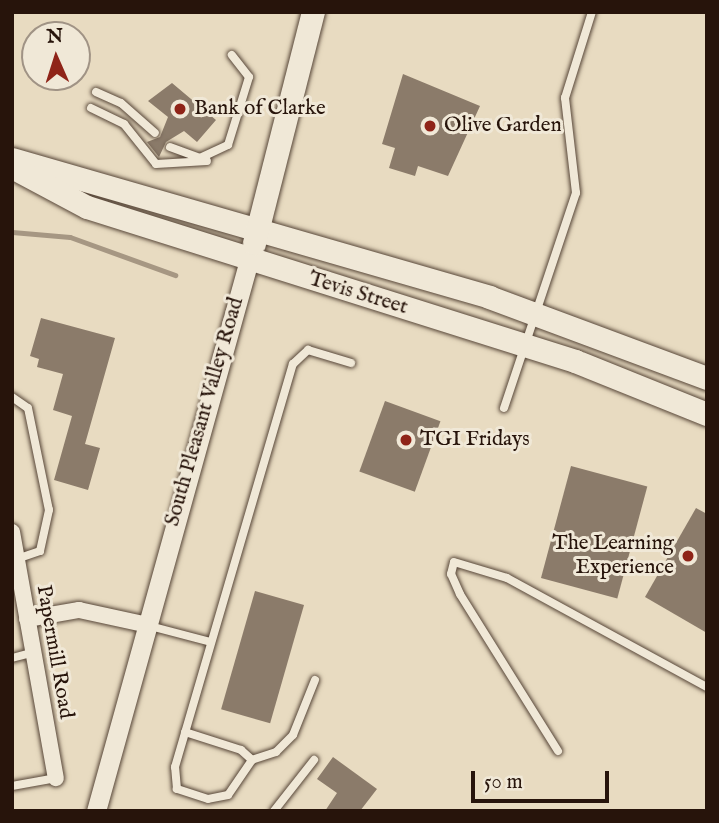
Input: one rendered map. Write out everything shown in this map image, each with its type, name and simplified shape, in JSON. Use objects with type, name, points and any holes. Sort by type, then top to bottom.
[{"type":"main road","name":"South Pleasant Valley Road","points":[[249,260],[313,12]]},
{"type":"main road","name":"Tevis Street","points":[[12,159],[258,229],[536,313],[707,378]]},
{"type":"main road","name":"Tevis Street","points":[[12,167],[54,195],[249,260],[524,345],[707,414]]},
{"type":"street","name":"South Pleasant Valley Road","points":[[96,811],[144,624],[249,260]]},
{"type":"street","name":"Papermill Road","points":[[13,537],[56,778]]},
{"type":"street","points":[[27,619],[79,610],[144,624]]},
{"type":"lane","points":[[504,408],[576,193],[565,98],[592,12]]},
{"type":"lane","points":[[91,108],[124,124],[156,164],[192,166],[217,154],[232,138],[249,77],[232,55]]},
{"type":"lane","points":[[96,92],[121,103],[155,133]]},
{"type":"lane","points":[[170,147],[189,157],[217,154]]},
{"type":"lane","points":[[315,680],[293,735],[276,752],[252,760],[228,795],[217,800],[183,792],[172,776],[296,357],[312,351],[351,363]]},
{"type":"lane","points":[[12,397],[28,408],[50,510],[40,551],[17,559]]},
{"type":"lane","points":[[558,751],[460,594],[451,574],[454,562],[507,578],[707,687]]},
{"type":"lane","points":[[144,624],[211,642]]},
{"type":"lane","points":[[12,658],[34,652]]},
{"type":"lane","points":[[185,732],[241,750],[252,760]]},
{"type":"lane","points":[[275,811],[314,760]]},
{"type":"lane","points":[[12,786],[56,778]]},
{"type":"building","name":"Olive Garden","points":[[403,74],[480,106],[448,176],[418,166],[415,176],[389,168],[395,148],[382,144]]},
{"type":"building","name":"Bank of Clarke","points":[[172,83],[216,120],[197,142],[184,131],[166,142],[159,157],[147,142],[160,137],[168,117],[148,101]]},
{"type":"building","points":[[41,318],[115,338],[85,444],[100,448],[88,490],[54,480],[72,416],[53,410],[63,374],[37,367],[39,359],[30,356]]},
{"type":"building","name":"TGI Fridays","points":[[385,401],[440,421],[415,492],[359,471]]},
{"type":"building","points":[[571,466],[647,486],[617,598],[541,578]]},
{"type":"building","name":"The Learning Experience","points":[[696,508],[707,514],[707,633],[645,597]]},
{"type":"building","points":[[255,591],[304,605],[270,723],[221,709]]},
{"type":"building","points":[[333,757],[377,789],[360,811],[325,811],[337,793],[317,779]]},
{"type":"waterway","points":[[12,232],[70,237],[175,275]]},
{"type":"place","name":"Bank of Clarke","points":[[180,109]]},
{"type":"place","name":"Olive Garden","points":[[430,126]]},
{"type":"place","name":"TGI Fridays","points":[[406,440]]},
{"type":"place","name":"The Learning Experience","points":[[688,556]]}]
